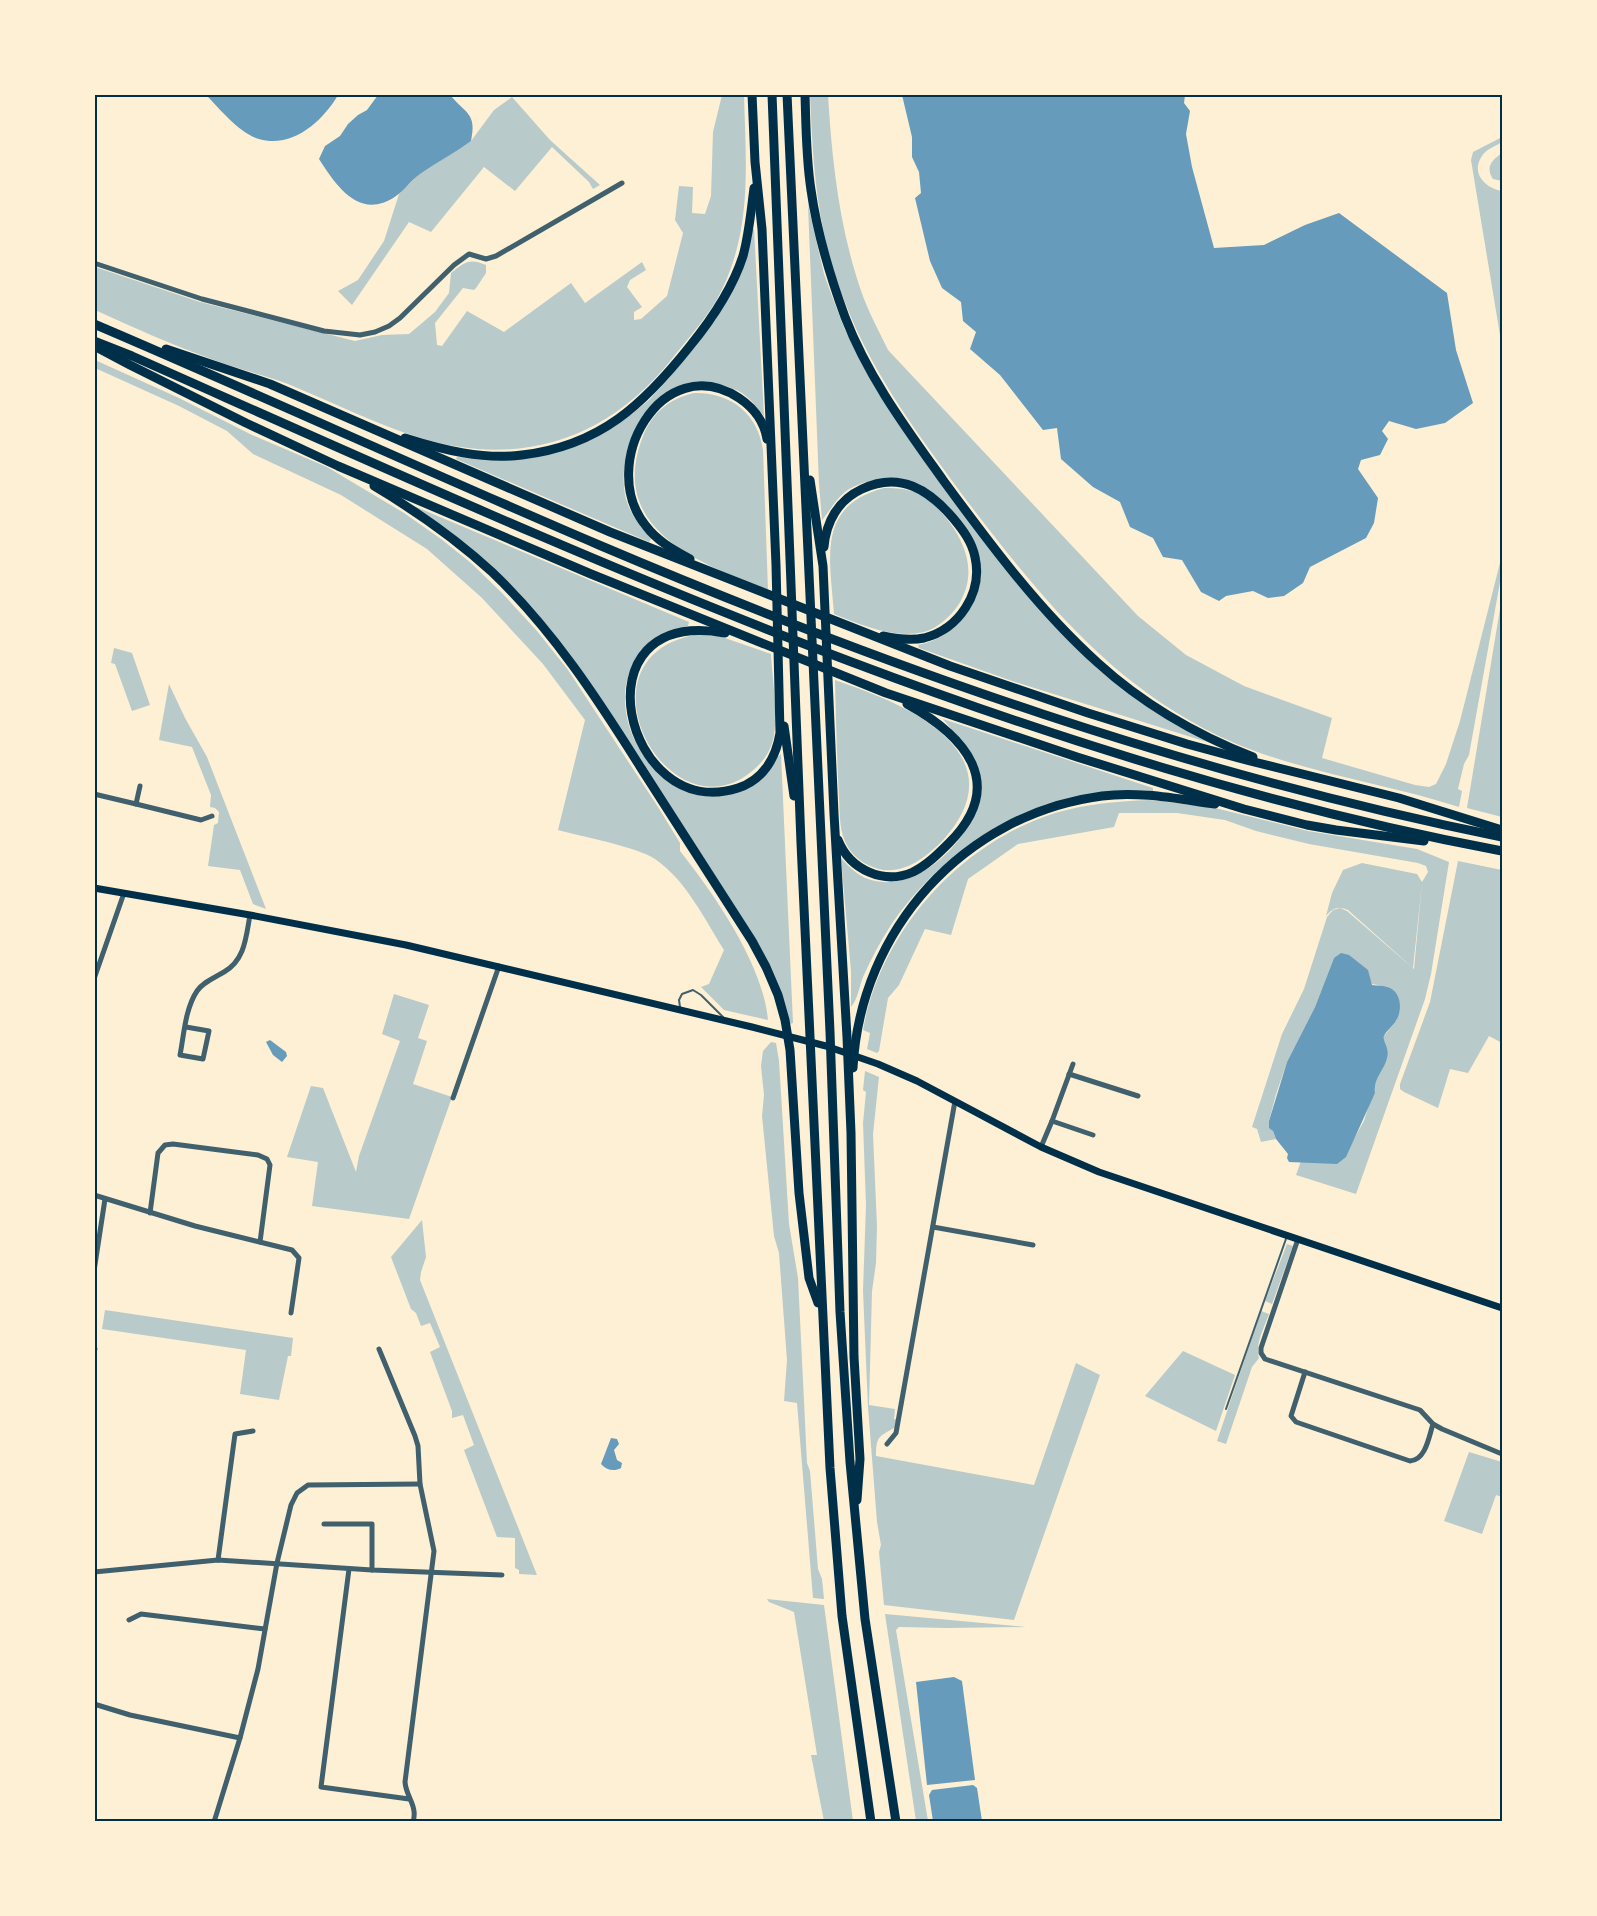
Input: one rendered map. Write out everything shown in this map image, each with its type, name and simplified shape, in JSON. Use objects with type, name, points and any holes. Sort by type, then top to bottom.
[{"type":"highway","points":[[752,94],[755,162],[762,229],[776,565],[780,733],[773,758],[765,770],[741,787],[711,792],[698,790],[674,780],[652,761],[636,733],[628,699],[635,669],[651,647],[662,638],[687,630],[716,632],[753,641]]},
{"type":"highway","points":[[772,94],[821,1313],[842,1616],[871,1821]]},
{"type":"highway","points":[[787,94],[830,1032],[840,1312],[863,1596],[896,1821]]},
{"type":"highway","points":[[805,94],[811,189],[831,273],[846,318],[868,367],[897,416],[972,519],[1060,626],[1099,664],[1130,689],[1194,730],[1234,749],[1286,769]]},
{"type":"highway","points":[[368,427],[438,447],[480,456],[500,456],[543,452],[591,435],[614,422],[642,401],[665,377],[720,306],[731,284],[749,231],[755,162]]},
{"type":"highway","points":[[94,324],[602,546],[949,682],[1084,728],[1217,768],[1342,802],[1503,837]]},
{"type":"highway","points":[[131,339],[190,356],[270,384],[610,532],[950,666],[1187,744],[1399,798],[1503,830]]},
{"type":"highway","points":[[94,343],[130,365],[338,466],[753,641],[886,693],[1077,757],[1307,825],[1384,837],[1462,844]]},
{"type":"highway","points":[[94,343],[132,356],[598,561],[749,622],[949,698],[1215,783],[1336,816],[1503,851]]},
{"type":"highway","points":[[715,574],[657,538],[646,526],[632,501],[628,471],[643,422],[658,404],[680,391],[693,387],[722,390],[747,403],[761,421],[766,432],[772,470]]},
{"type":"highway","points":[[803,438],[823,566],[834,814],[850,1038],[854,1356],[860,1458],[856,1529]]},
{"type":"highway","points":[[338,466],[410,508],[441,530],[492,572],[555,641],[604,710],[752,940],[770,976],[786,1020],[809,1278],[821,1313]]},
{"type":"highway","points":[[823,566],[826,532],[837,509],[858,490],[877,484],[891,482],[906,484],[929,494],[939,502],[966,534],[975,557],[976,580],[969,603],[958,618],[935,634],[916,639],[895,639],[863,633]]},
{"type":"highway","points":[[834,814],[838,840],[842,851],[850,861],[874,874],[888,877],[901,876],[924,865],[959,832],[971,814],[977,788],[970,759],[962,745],[935,721],[886,693]]},
{"type":"highway","points":[[780,704],[801,843]]},
{"type":"highway","points":[[850,1038],[875,968],[904,917],[938,876],[958,858],[987,838],[1052,807],[1103,795],[1168,797],[1244,808]]},
{"type":"main road","points":[[94,888],[365,936],[726,1020],[826,1046],[917,1081],[1041,1147],[1133,1185],[1503,1308]]},
{"type":"street","points":[[94,263],[202,299],[324,331],[360,335],[389,326],[454,265],[470,254],[481,259],[491,259],[622,183]]},
{"type":"street","points":[[136,804],[140,786]]},
{"type":"street","points":[[94,794],[201,820],[212,816]]},
{"type":"street","points":[[94,979],[124,893]]},
{"type":"street","points":[[186,1027],[209,1031],[204,1059],[180,1055],[191,1002],[196,992],[208,981],[235,964],[240,957],[250,915]]},
{"type":"street","points":[[453,1098],[499,966]]},
{"type":"street","points":[[1041,1147],[1072,1064]]},
{"type":"street","points":[[1069,1074],[1138,1096]]},
{"type":"street","points":[[887,1444],[896,1433],[955,1101]]},
{"type":"street","points":[[1052,1121],[1093,1135]]},
{"type":"street","points":[[150,1213],[158,1153],[165,1145],[173,1144],[258,1155],[267,1159],[270,1165],[260,1242]]},
{"type":"street","points":[[94,1195],[205,1229],[292,1250],[299,1258],[291,1313]]},
{"type":"street","points":[[94,1271],[105,1199]]},
{"type":"street","points":[[933,1227],[1033,1245]]},
{"type":"street","points":[[1298,1239],[1261,1348],[1265,1359],[1420,1410],[1433,1424],[1503,1454]]},
{"type":"street","points":[[379,1348],[418,1446],[420,1484],[433,1541],[433,1572],[405,1782],[415,1811],[413,1821]]},
{"type":"street","points":[[1305,1372],[1291,1416],[1296,1422],[1410,1461],[1416,1461],[1421,1456],[1433,1424]]},
{"type":"street","points":[[218,1560],[235,1434],[253,1431]]},
{"type":"street","points":[[214,1821],[240,1738],[258,1669],[277,1563],[294,1496],[308,1485],[420,1484]]},
{"type":"street","points":[[324,1524],[372,1524],[372,1570]]},
{"type":"street","points":[[94,1572],[218,1560],[349,1569],[502,1575]]},
{"type":"street","points":[[349,1569],[321,1787],[409,1799]]},
{"type":"street","points":[[129,1620],[141,1614],[265,1629]]},
{"type":"street","points":[[94,1704],[140,1718],[240,1738]]},
{"type":"lane","points":[[680,1010],[680,997],[685,992],[693,990],[726,1020]]},
{"type":"lane","points":[[1226,1409],[1287,1236]]},
{"type":"shaded area","points":[[722,95],[744,95],[745,122],[745,200],[742,226],[728,276],[706,316],[646,388],[619,410],[590,428],[559,440],[526,448],[492,450],[457,447],[421,438],[370,420],[288,384],[184,348],[95,310],[95,267],[200,302],[355,341],[382,335],[409,334],[435,312],[449,293],[451,273],[467,262],[486,265],[486,273],[476,288],[474,290],[463,288],[435,323],[437,345],[442,346],[467,311],[504,332],[571,283],[585,303],[642,262],[646,270],[630,280],[627,287],[642,307],[634,312],[634,320],[641,319],[667,296],[683,233],[675,220],[679,186],[693,187],[692,213],[705,214],[711,196],[713,132]]},
{"type":"shaded area","points":[[810,95],[828,95],[838,198],[843,224],[864,299],[888,350],[1138,616],[1186,655],[1244,686],[1332,718],[1322,758],[1415,785],[1429,787],[1436,784],[1446,764],[1460,721],[1502,555],[1502,571],[1469,755],[1464,764],[1458,789],[1462,791],[1459,807],[1296,764],[1233,742],[1203,728],[1166,706],[1131,681],[1069,624],[1014,561],[961,493],[908,419],[863,342],[839,286],[825,238],[814,168]]},
{"type":"shaded area","points":[[512,97],[550,140],[600,185],[593,189],[589,182],[552,147],[515,191],[484,167],[431,232],[409,222],[352,305],[338,291],[358,280],[384,241],[399,194],[418,175],[471,141],[494,110]]},
{"type":"shaded area","points":[[1502,137],[1502,142],[1484,154],[1478,168],[1485,184],[1502,191],[1502,347],[1471,160],[1473,152]]},
{"type":"shaded area","points":[[1502,153],[1502,181],[1493,179],[1490,167]]},
{"type":"shaded area","points":[[808,205],[824,274],[845,330],[865,369],[970,521],[1097,668],[1207,742],[1015,682],[919,648],[918,645],[946,634],[957,625],[975,600],[981,574],[980,562],[971,537],[946,505],[929,490],[899,479],[887,478],[860,484],[841,495],[822,520]]},
{"type":"shaded area","points":[[754,229],[764,416],[742,393],[728,387],[702,383],[674,389],[652,405],[643,416],[630,441],[624,474],[628,505],[635,519],[651,539],[649,542],[456,459],[457,457],[500,460],[522,458],[616,425],[633,413],[649,400],[669,378],[716,319],[729,297]]},
{"type":"shaded area","points":[[95,360],[179,398],[252,435],[327,467],[404,513],[441,539],[471,563],[503,594],[568,670],[658,807],[680,843],[680,851],[721,909],[747,953],[764,998],[768,1020],[724,1010],[701,987],[709,984],[724,950],[694,901],[666,868],[655,859],[636,850],[558,830],[585,720],[543,664],[482,598],[427,549],[341,495],[253,454],[227,431],[179,406],[95,368]]},
{"type":"shaded area","points":[[694,393],[720,396],[731,401],[749,416],[760,437],[763,450],[768,590],[715,568],[690,555],[667,539],[649,520],[638,497],[635,471],[642,439],[650,422],[668,404]]},
{"type":"shaded area","points":[[884,488],[908,490],[927,499],[947,519],[964,549],[968,582],[959,604],[939,625],[924,632],[901,634],[889,632],[834,614],[830,554],[837,521],[847,507],[862,496]]},
{"type":"shaded area","points":[[414,506],[689,622],[688,626],[650,645],[630,672],[625,705],[633,738],[652,767],[679,788],[711,797],[746,789],[753,785],[763,777],[781,754],[793,1023],[790,1024],[772,973],[747,926],[548,627]]},
{"type":"shaded area","points":[[1502,597],[1502,817],[1467,808]]},
{"type":"shaded area","points":[[694,635],[719,636],[771,654],[775,726],[769,751],[759,765],[741,779],[711,787],[683,779],[659,759],[643,732],[636,703],[640,674],[659,650]]},
{"type":"shaded area","points":[[114,648],[132,653],[150,705],[132,711],[115,664],[111,663]]},
{"type":"shaded area","points":[[835,680],[883,698],[914,714],[942,733],[962,757],[969,782],[965,806],[960,817],[936,847],[909,866],[889,870],[868,865],[852,853],[845,842],[840,817]]},
{"type":"shaded area","points":[[169,684],[207,757],[266,909],[253,904],[240,870],[208,866],[214,825],[218,823],[219,812],[210,807],[211,795],[192,747],[159,740]]},
{"type":"shaded area","points":[[943,719],[1153,788],[1153,791],[1115,792],[1077,797],[1040,808],[1005,824],[972,844],[942,867],[914,895],[891,925],[869,964],[851,1007],[851,971],[841,858],[848,866],[870,880],[891,882],[908,878],[938,861],[951,849],[971,820],[976,805],[980,787],[975,771],[961,740]]},
{"type":"shaded area","points":[[1150,800],[1211,807],[1308,831],[1417,849],[1449,862],[1425,999],[1356,1194],[1296,1175],[1301,1161],[1308,1162],[1351,1144],[1364,1121],[1385,1060],[1384,1036],[1397,1020],[1389,987],[1372,984],[1369,978],[1334,958],[1315,1007],[1287,1062],[1276,1094],[1269,1121],[1276,1139],[1261,1142],[1257,1129],[1252,1127],[1282,1034],[1304,989],[1327,917],[1333,910],[1326,916],[1332,893],[1343,870],[1362,863],[1417,874],[1422,882],[1428,872],[1426,866],[1418,863],[1309,844],[1256,831],[1225,820],[1177,813],[1119,813],[1114,827],[1018,844],[968,879],[951,935],[925,929],[899,985],[888,998],[879,1051],[877,1053],[867,1049],[870,1033],[863,1030],[872,994],[887,959],[906,926],[930,896],[957,869],[987,846],[1020,827],[1055,813],[1078,807]],"holes":[[[1422,883],[1414,969],[1347,911],[1340,908],[1348,910],[1413,968]]]},
{"type":"shaded area","points":[[1458,861],[1502,870],[1502,1043],[1489,1036],[1468,1073],[1450,1069],[1438,1108],[1404,1092],[1400,1089],[1400,1084],[1430,1002]]},
{"type":"shaded area","points":[[394,994],[429,1005],[418,1038],[427,1041],[413,1084],[452,1097],[409,1219],[312,1206],[318,1162],[287,1157],[311,1086],[323,1088],[356,1172],[359,1156],[400,1041],[382,1034]]},
{"type":"shaded area","points":[[771,1042],[776,1043],[779,1061],[789,1224],[798,1278],[807,1463],[810,1471],[818,1569],[822,1579],[824,1599],[813,1598],[797,1403],[784,1401],[787,1360],[779,1253],[774,1236],[762,1116],[764,1095],[761,1066],[763,1051]]},
{"type":"shaded area","points":[[865,1071],[879,1077],[873,1134],[877,1227],[876,1263],[872,1291],[869,1405],[895,1409],[894,1419],[898,1419],[897,1426],[878,1440],[876,1456],[1034,1485],[1076,1363],[1100,1375],[1014,1620],[884,1605],[879,1552],[881,1545],[877,1522],[868,1407],[863,1291],[866,1205],[863,1123],[866,1092],[863,1090]]},
{"type":"shaded area","points":[[422,1220],[426,1257],[420,1280],[537,1575],[519,1574],[519,1570],[515,1568],[515,1538],[497,1537],[464,1450],[474,1445],[463,1415],[452,1418],[452,1411],[430,1352],[440,1347],[430,1323],[421,1326],[416,1313],[411,1309],[391,1257]]},
{"type":"shaded area","points":[[1287,1244],[1293,1246],[1272,1304],[1265,1301]]},
{"type":"shaded area","points":[[105,1310],[293,1338],[291,1356],[288,1356],[279,1400],[240,1394],[246,1350],[102,1329]]},
{"type":"shaded area","points":[[1261,1311],[1269,1314],[1259,1342],[1259,1358],[1252,1367],[1226,1444],[1217,1441]]},
{"type":"shaded area","points":[[1183,1351],[1235,1375],[1216,1431],[1145,1396]]},
{"type":"shaded area","points":[[1469,1452],[1502,1462],[1502,1497],[1496,1495],[1482,1534],[1444,1521]]},
{"type":"shaded area","points":[[767,1599],[824,1605],[853,1821],[824,1821],[811,1755],[817,1755],[794,1612],[769,1602]]},
{"type":"shaded area","points":[[885,1614],[1026,1627],[899,1627],[896,1630],[928,1821],[916,1821]]},
{"type":"water","points":[[206,95],[338,95],[324,114],[305,130],[283,140],[271,141],[259,139],[244,132]]},
{"type":"water","points":[[378,95],[450,95],[469,115],[472,132],[471,141],[420,174],[396,196],[383,203],[371,205],[361,203],[342,190],[319,159],[325,146],[340,136],[348,124],[367,110]]},
{"type":"water","points":[[902,95],[1185,95],[1184,103],[1190,111],[1186,134],[1192,167],[1214,248],[1264,245],[1305,225],[1339,213],[1447,293],[1456,350],[1473,403],[1445,423],[1416,429],[1389,421],[1382,431],[1388,439],[1380,455],[1361,460],[1358,469],[1378,498],[1374,523],[1366,538],[1310,567],[1303,583],[1284,596],[1268,598],[1253,591],[1226,596],[1219,601],[1201,592],[1182,560],[1163,557],[1153,538],[1130,527],[1120,502],[1093,487],[1061,459],[1057,428],[1043,430],[1000,375],[970,349],[976,332],[963,321],[961,302],[942,288],[930,261],[915,198],[921,193],[919,172],[912,157],[912,137]]},
{"type":"water","points":[[1341,953],[1349,955],[1368,970],[1372,985],[1386,986],[1397,994],[1400,1003],[1399,1012],[1396,1021],[1384,1036],[1388,1051],[1386,1063],[1377,1079],[1375,1093],[1346,1157],[1337,1164],[1289,1162],[1288,1154],[1269,1128],[1269,1121],[1287,1062],[1315,1007],[1334,958]]},
{"type":"water","points":[[270,1040],[286,1052],[287,1056],[282,1062],[273,1055],[266,1042]]},
{"type":"water","points":[[611,1438],[617,1439],[619,1444],[614,1450],[617,1460],[622,1463],[621,1468],[616,1470],[608,1469],[601,1464]]},
{"type":"water","points":[[954,1677],[962,1681],[975,1780],[927,1785],[916,1682]]},
{"type":"water","points":[[973,1785],[977,1788],[982,1821],[933,1821],[929,1795],[932,1790]]}]
